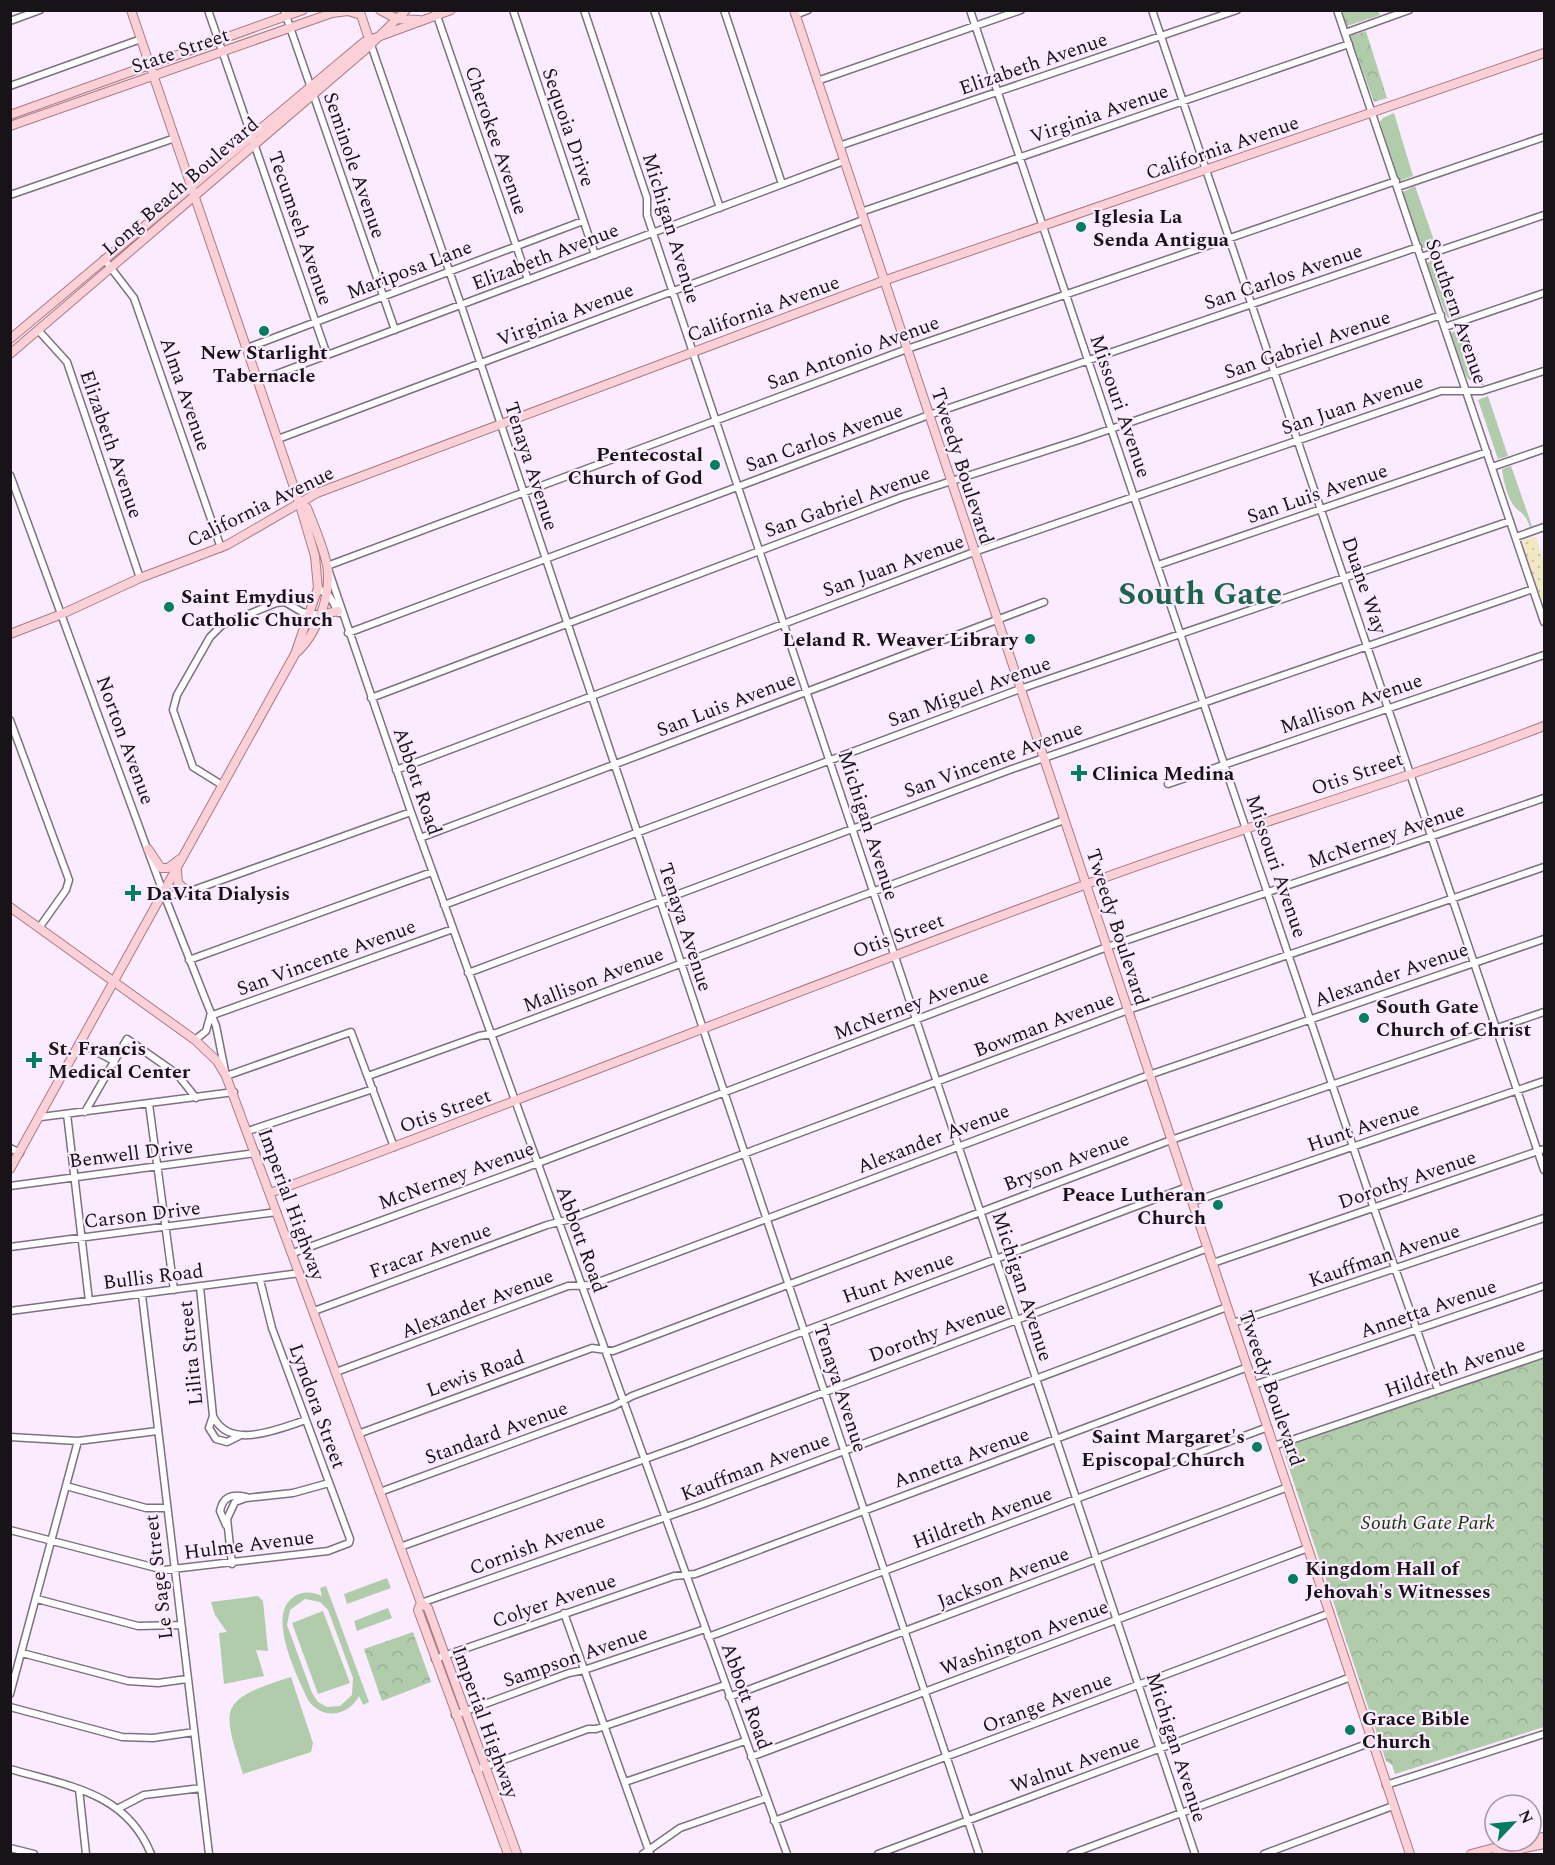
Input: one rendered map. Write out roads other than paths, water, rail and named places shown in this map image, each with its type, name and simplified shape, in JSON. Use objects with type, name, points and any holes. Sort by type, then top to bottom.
[{"type":"main road","points":[[10,1169],[295,654],[318,588],[315,556],[299,502],[131,10]]},
{"type":"main road","name":"State Street","points":[[11,115],[219,41],[285,14],[303,10]]},
{"type":"main road","points":[[380,10],[397,19],[413,21],[451,10]]},
{"type":"main road","name":"Long Beach Boulevard","points":[[10,354],[195,195],[253,140],[364,42],[370,42],[406,10]]},
{"type":"main road","name":"State Street","points":[[13,126],[290,28],[340,12],[360,13]]},
{"type":"main road","name":"Tenaya Avenue","points":[[360,13],[370,42]]},
{"type":"main road","name":"Tweedy Boulevard","points":[[794,13],[1410,1854]]},
{"type":"main road","points":[[370,42],[434,15]]},
{"type":"main road","name":"California Avenue","points":[[10,634],[62,614],[140,578],[221,548],[299,502],[693,351],[883,280],[1545,53]]},
{"type":"main road","points":[[11,115],[13,126]]},
{"type":"main road","name":"Long Beach Boulevard","points":[[13,337],[192,186],[253,140]]},
{"type":"main road","points":[[38,330],[36,326],[48,314],[49,307]]},
{"type":"main road","points":[[10,348],[17,342],[13,337]]},
{"type":"main road","points":[[295,654],[303,647],[320,615],[326,592],[327,566],[307,508],[299,502]]},
{"type":"main road","points":[[320,615],[339,611]]},
{"type":"main road","name":"Otis Street","points":[[270,1193],[514,1102],[894,954],[1086,884],[1545,726]]},
{"type":"main road","points":[[148,849],[154,862],[164,868],[172,866],[184,856]]},
{"type":"main road","points":[[177,869],[178,883],[188,892]]},
{"type":"main road","name":"Imperial Highway","points":[[10,907],[195,1040],[212,1055],[226,1076],[234,1092],[421,1603],[428,1608],[517,1854]]},
{"type":"main road","name":"Imperial Highway","points":[[421,1603],[418,1610],[508,1854]]},
{"type":"main road","points":[[1497,1854],[1545,1845]]},
{"type":"street","points":[[10,21],[40,10]]},
{"type":"street","name":"Tecumseh Avenue","points":[[208,10],[327,355]]},
{"type":"street","name":"Sequoia Drive","points":[[513,10],[595,255]]},
{"type":"street","name":"Michigan Avenue","points":[[584,10],[647,198],[647,215],[1195,1854]]},
{"type":"street","points":[[654,10],[720,208]]},
{"type":"street","points":[[724,10],[782,184]]},
{"type":"street","points":[[794,13],[808,10]]},
{"type":"street","name":"Missouri Avenue","points":[[970,10],[1353,1147],[1438,1390]]},
{"type":"street","points":[[817,81],[1022,10]]},
{"type":"street","name":"Duane Way","points":[[1152,10],[1517,1090],[1541,1150],[1545,1170]]},
{"type":"street","name":"Elizabeth Avenue","points":[[839,146],[1237,10]]},
{"type":"street","name":"Southern Avenue","points":[[1337,10],[1533,589],[1542,606],[1545,622]]},
{"type":"street","points":[[1345,33],[1409,10]]},
{"type":"street","name":"Seminole Avenue","points":[[285,14],[395,330]]},
{"type":"street","name":"Cherokee Avenue","points":[[434,15],[528,280]]},
{"type":"street","points":[[10,86],[141,39]]},
{"type":"street","name":"Tenaya Avenue","points":[[370,42],[501,424],[979,1854]]},
{"type":"street","name":"Virginia Avenue","points":[[278,439],[673,291],[862,216],[1020,158],[1348,44]]},
{"type":"street","name":"San Antonio Avenue","points":[[327,566],[907,349],[1230,239],[1545,137]]},
{"type":"street","points":[[10,195],[174,138]]},
{"type":"street","name":"Elizabeth Avenue","points":[[258,381],[844,161]]},
{"type":"street","points":[[1421,257],[1545,215]]},
{"type":"street","name":"Mariposa Lane","points":[[247,348],[584,221]]},
{"type":"street","name":"San Carlos Avenue","points":[[348,633],[929,415],[1418,247]]},
{"type":"street","name":"Alma Avenue","points":[[104,259],[134,297],[221,548]]},
{"type":"street","points":[[1445,327],[1545,293]]},
{"type":"street","name":"San Gabriel Avenue","points":[[371,698],[902,497],[1112,429],[1441,315]]},
{"type":"street","points":[[10,327],[13,337]]},
{"type":"street","name":"Elizabeth Avenue","points":[[38,330],[67,362],[140,578]]},
{"type":"street","name":"San Juan Avenue","points":[[396,770],[974,552],[1445,390],[1489,390],[1545,371]]},
{"type":"street","points":[[1492,467],[1545,449]]},
{"type":"street","name":"San Luis Avenue","points":[[1158,565],[1487,452]]},
{"type":"street","name":"Norton Avenue","points":[[10,475],[223,1049],[226,1076]]},
{"type":"street","name":"San Miguel Avenue","points":[[444,905],[1020,689],[1510,521]]},
{"type":"street","points":[[1516,537],[1545,527]]},
{"type":"street","name":"Abbott Road","points":[[327,566],[348,633],[432,872],[786,1854]]},
{"type":"street","name":"Abbott Road","points":[[318,588],[326,592],[339,611],[348,633]]},
{"type":"street","name":"San Vincente Avenue","points":[[468,973],[1043,758],[1533,589]]},
{"type":"street","points":[[222,785],[197,770],[191,763],[174,718],[177,695],[210,637],[222,625],[280,602],[310,614],[320,615]]},
{"type":"street","name":"San Luis Avenue","points":[[420,838],[1044,602]]},
{"type":"street","name":"Mallison Avenue","points":[[1168,784],[1545,655]]},
{"type":"street","points":[[10,720],[69,880],[66,890],[39,928]]},
{"type":"street","name":"McNerney Avenue","points":[[293,1253],[537,1164],[1107,947],[1545,798]]},
{"type":"street","points":[[163,892],[172,896],[188,892],[411,812]]},
{"type":"street","name":"Mallison Avenue","points":[[368,1076],[490,1034],[1064,820]]},
{"type":"street","name":"Bowman Avenue","points":[[558,1222],[746,1154],[1128,1010],[1545,867]]},
{"type":"street","points":[[189,960],[432,872]]},
{"type":"street","name":"San Vincente Avenue","points":[[210,1016],[453,929]]},
{"type":"street","name":"Alexander Avenue","points":[[336,1372],[568,1286],[590,1285],[1149,1075],[1545,939]]},
{"type":"street","name":"Bryson Avenue","points":[[604,1349],[613,1351],[1171,1140],[1545,1012]]},
{"type":"street","points":[[195,1040],[206,1031],[210,1016]]},
{"type":"street","points":[[226,1076],[351,1032],[394,1147]]},
{"type":"street","points":[[85,1112],[127,1039],[177,1074],[196,1098]]},
{"type":"street","points":[[80,1043],[114,1061]]},
{"type":"street","name":"Hunt Avenue","points":[[1192,1202],[1545,1081]]},
{"type":"street","points":[[248,1131],[373,1089]]},
{"type":"street","points":[[41,1116],[234,1092]]},
{"type":"street","name":"Lilita Street","points":[[149,1104],[174,1290]]},
{"type":"street","points":[[67,1114],[89,1302]]},
{"type":"street","points":[[10,1148],[20,1153]]},
{"type":"street","name":"Dorothy Avenue","points":[[1213,1263],[1541,1150]]},
{"type":"street","name":"Benwell Drive","points":[[10,1186],[256,1153]]},
{"type":"street","name":"Hunt Avenue","points":[[623,1402],[804,1330],[1187,1187]]},
{"type":"street","name":"Carson Drive","points":[[10,1247],[277,1212]]},
{"type":"street","name":"Kauffman Avenue","points":[[1233,1323],[1545,1218]]},
{"type":"street","name":"Fracar Avenue","points":[[314,1311],[558,1222]]},
{"type":"street","name":"Dorothy Avenue","points":[[644,1459],[1208,1248]]},
{"type":"street","name":"Bullis Road","points":[[10,1311],[300,1273]]},
{"type":"street","name":"Lyndora Street","points":[[260,1280],[268,1316],[350,1542]]},
{"type":"street","name":"Annetta Avenue","points":[[1254,1385],[1545,1286]]},
{"type":"street","name":"Lilita Street","points":[[200,1287],[213,1416],[209,1428],[216,1439],[227,1442],[240,1436]]},
{"type":"street","name":"Le Sage Street","points":[[142,1295],[209,1854]]},
{"type":"street","name":"Kauffman Avenue","points":[[664,1517],[1227,1307]]},
{"type":"street","name":"Lewis Road","points":[[358,1434],[592,1348],[604,1349]]},
{"type":"street","name":"Hildreth Avenue","points":[[1274,1446],[1545,1354]]},
{"type":"street","name":"Annetta Avenue","points":[[685,1575],[695,1574],[1248,1367]]},
{"type":"street","name":"Standard Avenue","points":[[380,1492],[623,1402]]},
{"type":"street","name":"Lilita Street","points":[[213,1416],[223,1431],[240,1436]]},
{"type":"street","points":[[240,1436],[274,1431],[306,1420]]},
{"type":"street","name":"Hildreth Avenue","points":[[708,1637],[1268,1427]]},
{"type":"street","points":[[10,1437],[78,1441],[157,1431]]},
{"type":"street","points":[[10,1694],[78,1441]]},
{"type":"street","points":[[400,1547],[644,1459]]},
{"type":"street","points":[[232,1563],[227,1525],[220,1511],[225,1500],[231,1495],[246,1498],[293,1493],[328,1483]]},
{"type":"street","points":[[66,1486],[146,1508],[166,1508]]},
{"type":"street","name":"Jackson Avenue","points":[[729,1697],[1288,1487]]},
{"type":"street","points":[[227,1525],[231,1507],[246,1498]]},
{"type":"street","name":"Cornish Avenue","points":[[421,1603],[664,1517]]},
{"type":"street","name":"Hulme Avenue","points":[[10,1530],[164,1570],[328,1551],[350,1542]]},
{"type":"street","name":"Washington Avenue","points":[[751,1757],[1308,1548]]},
{"type":"street","name":"Colyer Avenue","points":[[435,1659],[674,1576],[685,1575]]},
{"type":"street","points":[[37,1599],[138,1626],[180,1625]]},
{"type":"street","points":[[564,1613],[650,1852]]},
{"type":"street","name":"Orange Avenue","points":[[774,1821],[1330,1613]]},
{"type":"street","name":"Sampson Avenue","points":[[455,1715],[569,1673],[705,1629]]},
{"type":"street","points":[[22,1653],[128,1682],[158,1683],[187,1679]]},
{"type":"street","name":"Walnut Avenue","points":[[878,1854],[1351,1677]]},
{"type":"street","points":[[476,1770],[588,1729],[725,1685]]},
{"type":"street","points":[[10,1707],[130,1738],[194,1732]]},
{"type":"street","points":[[1386,1785],[1545,1734]]},
{"type":"street","points":[[624,1782],[746,1741]]},
{"type":"street","points":[[1071,1854],[1372,1742]]},
{"type":"street","points":[[10,1769],[79,1789],[119,1808],[135,1825],[151,1854]]},
{"type":"street","points":[[119,1808],[144,1795],[201,1788]]},
{"type":"street","points":[[79,1789],[86,1854]]},
{"type":"street","points":[[643,1854],[650,1852],[681,1828],[766,1798]]},
{"type":"street","points":[[1264,1854],[1394,1806]]},
{"type":"street","points":[[10,1848],[34,1854]]},
{"type":"place","name":"Iglesia La Senda Antigua","points":[[1081,227]]},
{"type":"place","name":"New Starlight Tabernacle","points":[[264,331]]},
{"type":"place","name":"Pentecostal Church of God","points":[[715,465]]},
{"type":"place","name":"Saint Emydius Catholic Church","points":[[169,607]]},
{"type":"place","name":"Leland R. Weaver Library","points":[[1030,639]]},
{"type":"place","name":"Clinica Medina","points":[[1079,773]]},
{"type":"place","name":"DaVita Dialysis","points":[[133,893]]},
{"type":"place","name":"South Gate Church of Christ","points":[[1364,1018]]},
{"type":"place","name":"St. Francis Medical Center","points":[[34,1060]]},
{"type":"place","name":"Peace Lutheran Church","points":[[1218,1205]]},
{"type":"place","name":"Saint Margaret's Episcopal Church","points":[[1257,1447]]},
{"type":"place","name":"Kingdom Hall of Jehovah's Witnesses","points":[[1293,1579]]},
{"type":"place","name":"Grace Bible Church","points":[[1350,1730]]},
{"type":"district","name":"South Gate","points":[[1200,593]]},
{"type":"park label","name":"South Gate Park","points":[[1428,1522]]}]
